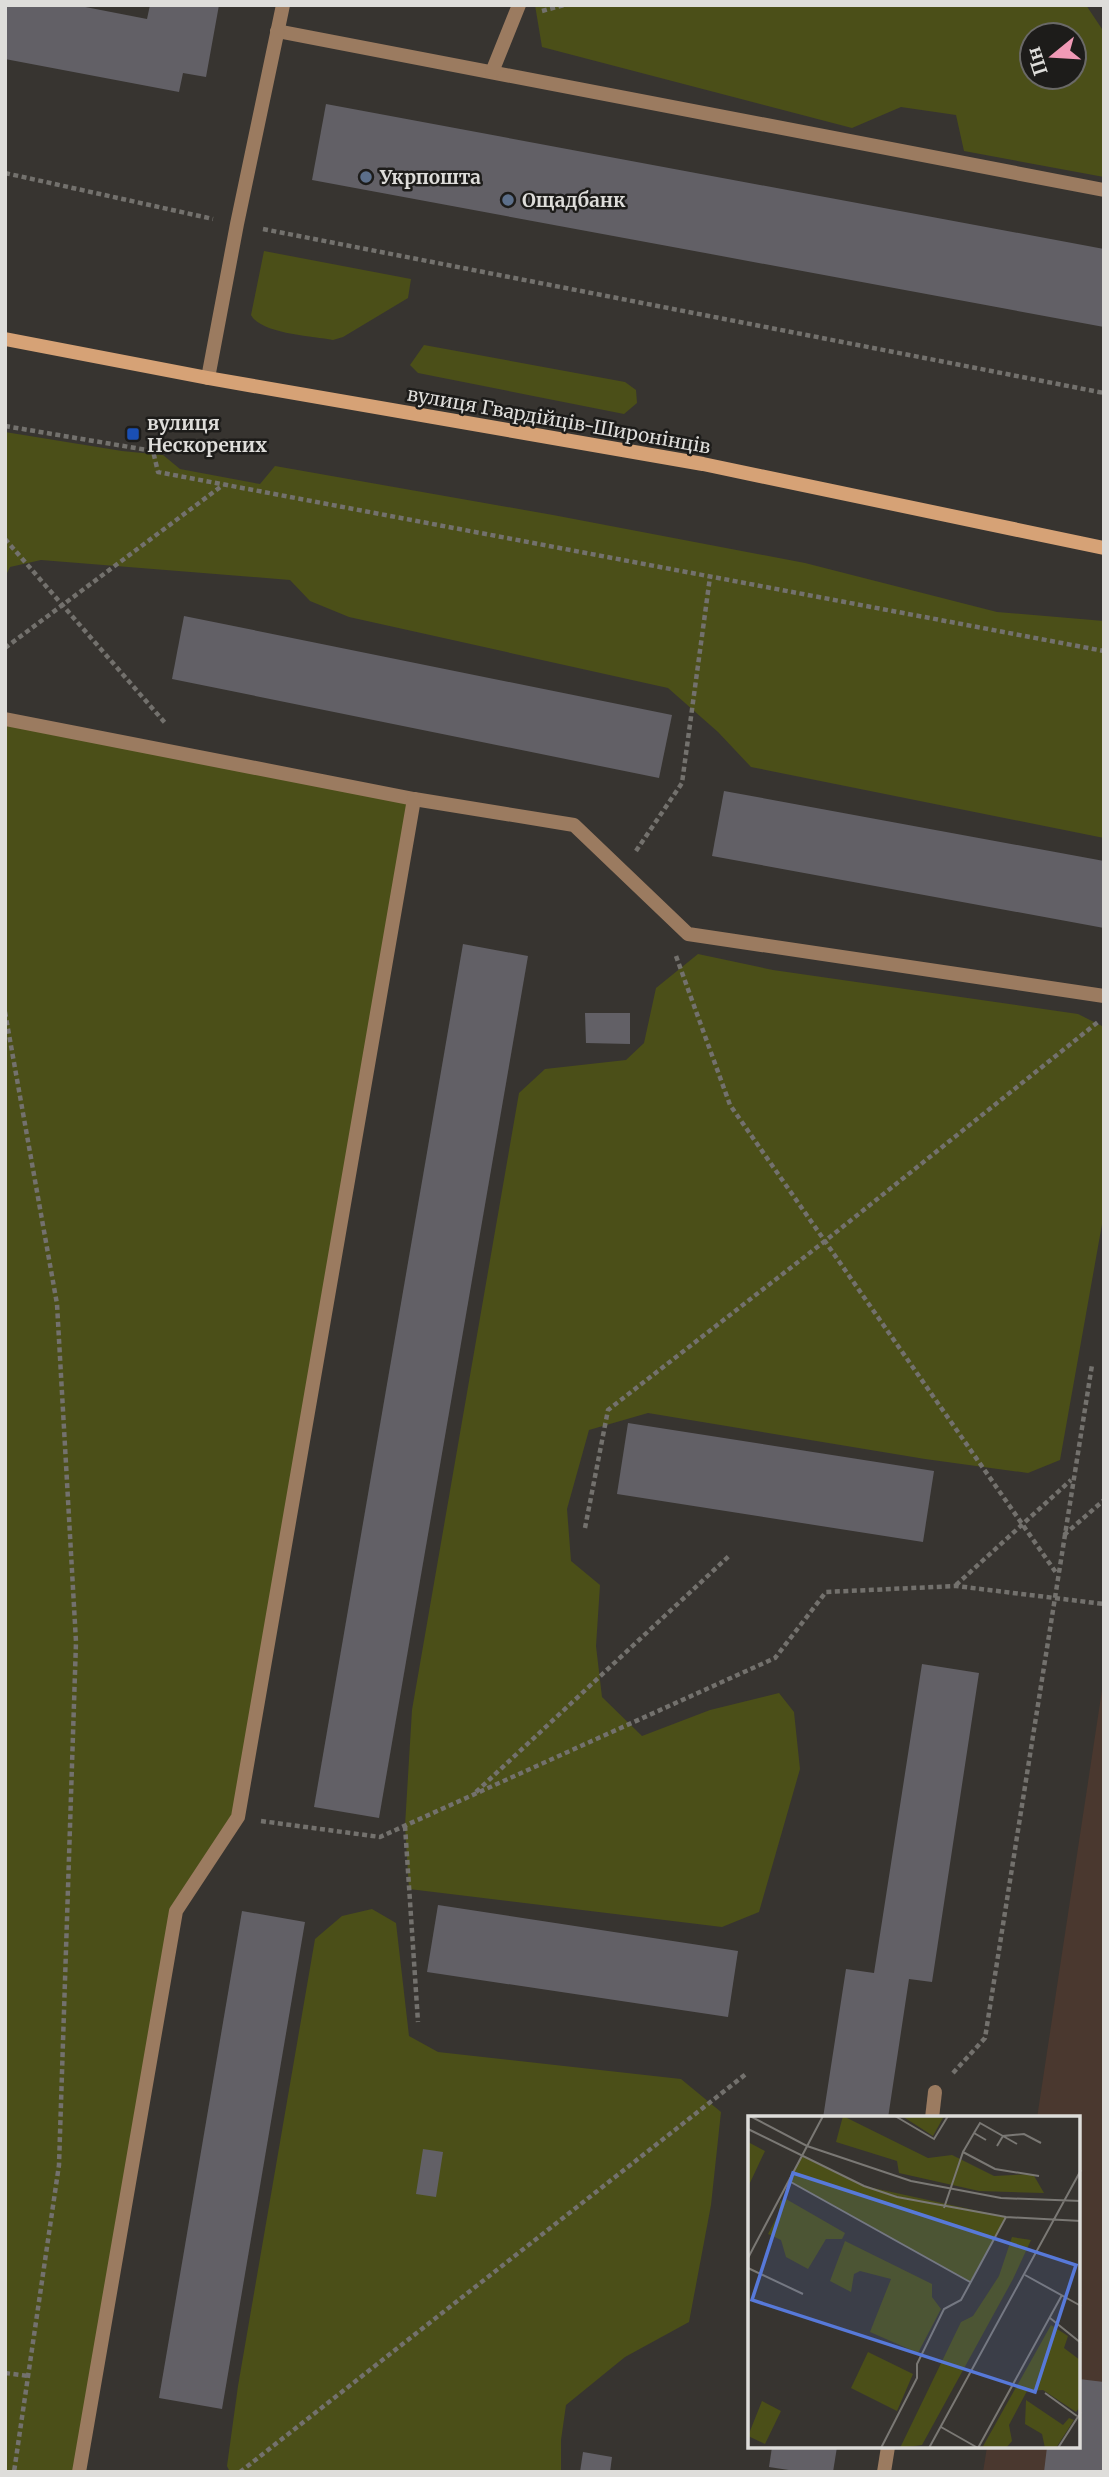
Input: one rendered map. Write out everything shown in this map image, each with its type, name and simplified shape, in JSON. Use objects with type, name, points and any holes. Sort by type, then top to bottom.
[{"type":"main road","name":"вулиця Гвардійців-Широнінців","points":[[5,339],[208,378],[703,464],[1104,548]]},
{"type":"lane","points":[[208,378],[236,224],[283,5]]},
{"type":"lane","points":[[492,72],[519,5]]},
{"type":"lane","points":[[277,31],[1104,190]]},
{"type":"lane","points":[[5,719],[414,799],[574,825],[688,934],[1104,996]]},
{"type":"lane","points":[[79,2472],[176,1911],[238,1817],[414,799]]},
{"type":"lane","points":[[932,2116],[935,2092]]},
{"type":"lane","points":[[884,2472],[888,2449]]},
{"type":"path","points":[[5,173],[236,224],[1104,393]]},
{"type":"path","points":[[5,426],[153,451],[158,472],[1104,652]]},
{"type":"path","points":[[5,648],[223,485]]},
{"type":"path","points":[[5,539],[194,756]]},
{"type":"path","points":[[622,872],[682,783],[710,578]]},
{"type":"path","points":[[659,906],[730,1105],[1057,1574]]},
{"type":"path","points":[[5,1012],[58,1304],[76,1642],[60,2165],[14,2472]]},
{"type":"path","points":[[585,1528],[608,1410],[825,1241],[1104,1017]]},
{"type":"path","points":[[935,2092],[985,2038],[1092,1365]]},
{"type":"path","points":[[956,1586],[1072,1480]]},
{"type":"path","points":[[1063,1536],[1104,1500]]},
{"type":"path","points":[[474,1795],[729,1556]]},
{"type":"path","points":[[238,1817],[380,1837],[775,1658],[825,1592],[956,1586],[1104,1604]]},
{"type":"path","points":[[405,1826],[418,2022]]},
{"type":"path","points":[[240,2472],[746,2074]]},
{"type":"path","points":[[5,2373],[30,2376]]},
{"type":"shaded area","points":[[1104,1677],[1104,2472],[983,2472],[987,2449],[1081,2449],[1081,2116],[1037,2116]]},
{"type":"green space","points":[[535,5],[1086,5],[1104,32],[1104,177],[964,151],[956,115],[901,107],[852,128],[542,47]]},
{"type":"green space","points":[[264,251],[411,279],[408,298],[343,337],[333,340],[276,330],[265,326],[251,315]]},
{"type":"green space","points":[[424,345],[625,382],[636,390],[637,403],[624,414],[418,373],[410,365]]},
{"type":"green space","points":[[5,432],[163,455],[180,469],[260,484],[275,466],[805,563],[997,612],[1104,621],[1104,838],[751,767],[718,732],[668,688],[349,617],[310,601],[290,580],[41,560],[10,567],[5,577]]},
{"type":"green space","points":[[5,719],[414,799],[238,1817],[176,1911],[79,2472],[5,2472]]},
{"type":"green space","points":[[698,954],[773,970],[1078,1014],[1104,1027],[1104,1213],[1060,1460],[1028,1473],[925,1459],[648,1413],[589,1430],[567,1509],[571,1561],[600,1585],[596,1646],[602,1697],[642,1736],[710,1710],[779,1693],[794,1712],[800,1769],[759,1912],[722,1927],[409,1889],[405,1826],[412,1710],[519,1093],[545,1069],[626,1060],[644,1043],[656,988]]},
{"type":"green space","points":[[372,1909],[396,1923],[409,2036],[438,2052],[681,2079],[721,2112],[711,2205],[689,2322],[625,2357],[566,2405],[561,2440],[561,2472],[230,2472],[227,2466],[238,2386],[315,1939],[342,1916]]},
{"type":"building","points":[[5,5],[75,5],[147,19],[150,5],[219,5],[206,77],[183,73],[179,92],[5,59]]},
{"type":"building","points":[[326,104],[1104,249],[1104,327],[312,180]]},
{"type":"building","points":[[184,616],[672,715],[659,778],[172,679]]},
{"type":"building","points":[[724,791],[1104,861],[1104,928],[712,856]]},
{"type":"building","points":[[463,944],[528,956],[379,1818],[314,1807]]},
{"type":"building","points":[[585,1013],[630,1013],[630,1044],[586,1043]]},
{"type":"building","points":[[628,1423],[934,1471],[923,1542],[617,1494]]},
{"type":"building","points":[[922,1664],[979,1673],[932,1982],[909,1979],[888,2116],[823,2116],[846,1969],[874,1973]]},
{"type":"building","points":[[438,1905],[738,1951],[728,2017],[427,1972]]},
{"type":"building","points":[[242,1911],[305,1922],[222,2409],[159,2398]]},
{"type":"building","points":[[423,2149],[443,2152],[436,2197],[416,2194]]},
{"type":"building","points":[[1081,2379],[1104,2382],[1104,2472],[1044,2472],[1047,2449],[1081,2449]]},
{"type":"building","points":[[772,2449],[837,2449],[833,2472],[802,2472],[769,2467]]},
{"type":"building","points":[[583,2452],[612,2457],[610,2472],[580,2472]]},
{"type":"place","name":"Укрпошта","points":[[366,177]]},
{"type":"place","name":"Ощадбанк","points":[[508,200]]},
{"type":"place","name":"вулиця Нескорених","points":[[133,434]]}]
